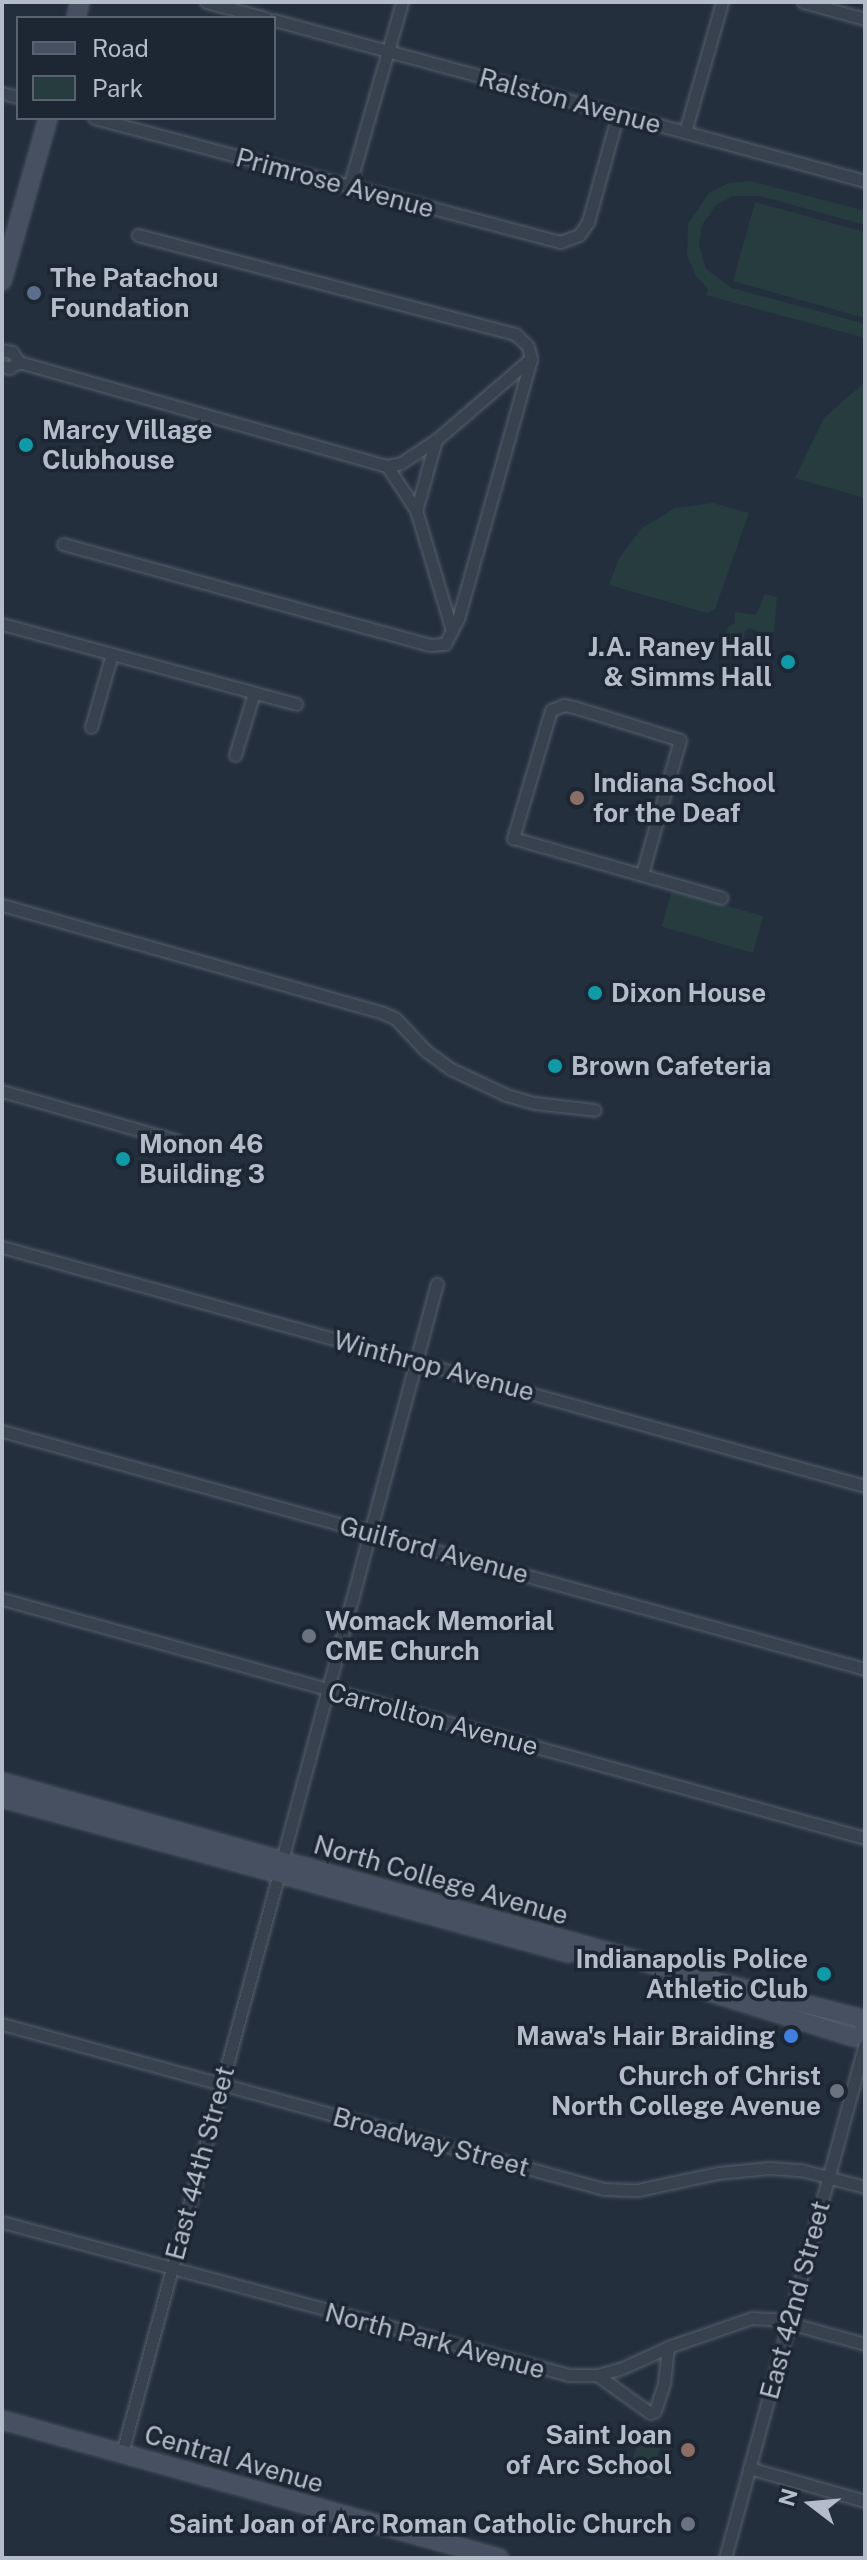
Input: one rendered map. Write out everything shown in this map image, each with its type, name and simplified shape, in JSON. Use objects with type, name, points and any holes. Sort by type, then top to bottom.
[{"type":"main road","points":[[2,281],[8,241],[47,120]]},
{"type":"main road","name":"North College Avenue","points":[[2,1782],[706,1990],[847,2035],[854,2037],[865,2029]]},
{"type":"main road","name":"North College Avenue","points":[[2,1798],[281,1866]]},
{"type":"main road","name":"Central Avenue","points":[[2,2420],[463,2553],[499,2558]]},
{"type":"street","points":[[206,2],[258,16]]},
{"type":"street","points":[[349,187],[402,2]]},
{"type":"street","points":[[685,132],[722,2]]},
{"type":"street","points":[[803,2],[865,19]]},
{"type":"street","name":"Ralston Avenue","points":[[276,21],[865,181]]},
{"type":"street","name":"Primrose Avenue","points":[[101,120],[551,242],[575,237],[588,222],[618,114]]},
{"type":"street","points":[[63,544],[430,645],[445,644],[452,631],[531,359],[528,346],[515,334],[138,235]]},
{"type":"street","points":[[2,350],[12,352],[19,362],[387,466],[401,463],[436,440],[531,359]]},
{"type":"street","points":[[2,366],[9,368],[19,362]]},
{"type":"street","points":[[416,510],[436,440]]},
{"type":"street","points":[[387,466],[416,510],[452,631]]},
{"type":"street","points":[[2,624],[296,704]]},
{"type":"street","points":[[91,727],[112,654]]},
{"type":"street","points":[[235,755],[254,693]]},
{"type":"street","points":[[642,874],[680,740],[574,707],[564,705],[551,710],[513,838],[722,898]]},
{"type":"street","points":[[2,905],[383,1013],[395,1018],[426,1051],[451,1069],[478,1082],[534,1103],[595,1110]]},
{"type":"street","points":[[2,1091],[177,1141]]},
{"type":"street","name":"Winthrop Avenue","points":[[2,1247],[865,1486]]},
{"type":"street","name":"East 44th Street","points":[[122,2453],[437,1283]]},
{"type":"street","name":"Guilford Avenue","points":[[2,1431],[865,1669]]},
{"type":"street","name":"Carrollton Avenue","points":[[2,1599],[865,1838]]},
{"type":"street","name":"Broadway Street","points":[[2,2024],[608,2190],[638,2190],[759,2168],[792,2168],[865,2187]]},
{"type":"street","name":"East 42nd Street","points":[[725,2558],[865,2043]]},
{"type":"street","name":"North Park Avenue","points":[[2,2222],[535,2369],[573,2376],[597,2375],[620,2369],[668,2347],[745,2319],[772,2318],[865,2344]]},
{"type":"street","points":[[597,2375],[645,2411],[655,2411],[670,2357],[668,2347]]},
{"type":"street","points":[[749,2468],[865,2501]]},
{"type":"green space","points":[[751,181],[865,211],[865,225],[760,196],[733,196],[716,205],[702,225],[699,245],[706,269],[732,288],[865,324],[865,338],[706,295],[708,289],[696,276],[687,256],[688,224],[709,193],[729,183]]},
{"type":"green space","points":[[755,202],[865,232],[865,318],[733,281]]},
{"type":"green space","points":[[865,382],[865,498],[795,478],[824,418]]},
{"type":"green space","points":[[713,503],[749,513],[715,609],[707,613],[609,585],[619,558],[642,528],[675,508]]},
{"type":"green space","points":[[765,594],[777,597],[774,632],[762,633],[750,628],[745,631],[741,653],[730,657],[723,649],[728,627],[735,623],[735,612],[756,615]]},
{"type":"green space","points":[[672,890],[763,916],[753,953],[662,927]]},
{"type":"green space","points":[[641,2429],[663,2435],[651,2479],[629,2473]]},
{"type":"place","name":"The Patachou Foundation","points":[[34,293]]},
{"type":"place","name":"Marcy Village Clubhouse","points":[[26,445]]},
{"type":"place","name":"J.A. Raney Hall & Simms Hall","points":[[788,662]]},
{"type":"place","name":"Indiana School for the Deaf","points":[[577,798]]},
{"type":"place","name":"Dixon House","points":[[595,993]]},
{"type":"place","name":"Brown Cafeteria","points":[[555,1066]]},
{"type":"place","name":"Monon 46 Building 3","points":[[123,1159]]},
{"type":"place","name":"Womack Memorial CME Church","points":[[309,1636]]},
{"type":"place","name":"Indianapolis Police Athletic Club","points":[[824,1974]]},
{"type":"place","name":"Mawa's Hair Braiding","points":[[791,2036]]},
{"type":"place","name":"Church of Christ North College Avenue","points":[[837,2091]]},
{"type":"place","name":"Saint Joan of Arc School","points":[[688,2450]]},
{"type":"place","name":"Saint Joan of Arc Roman Catholic Church","points":[[688,2524]]}]
